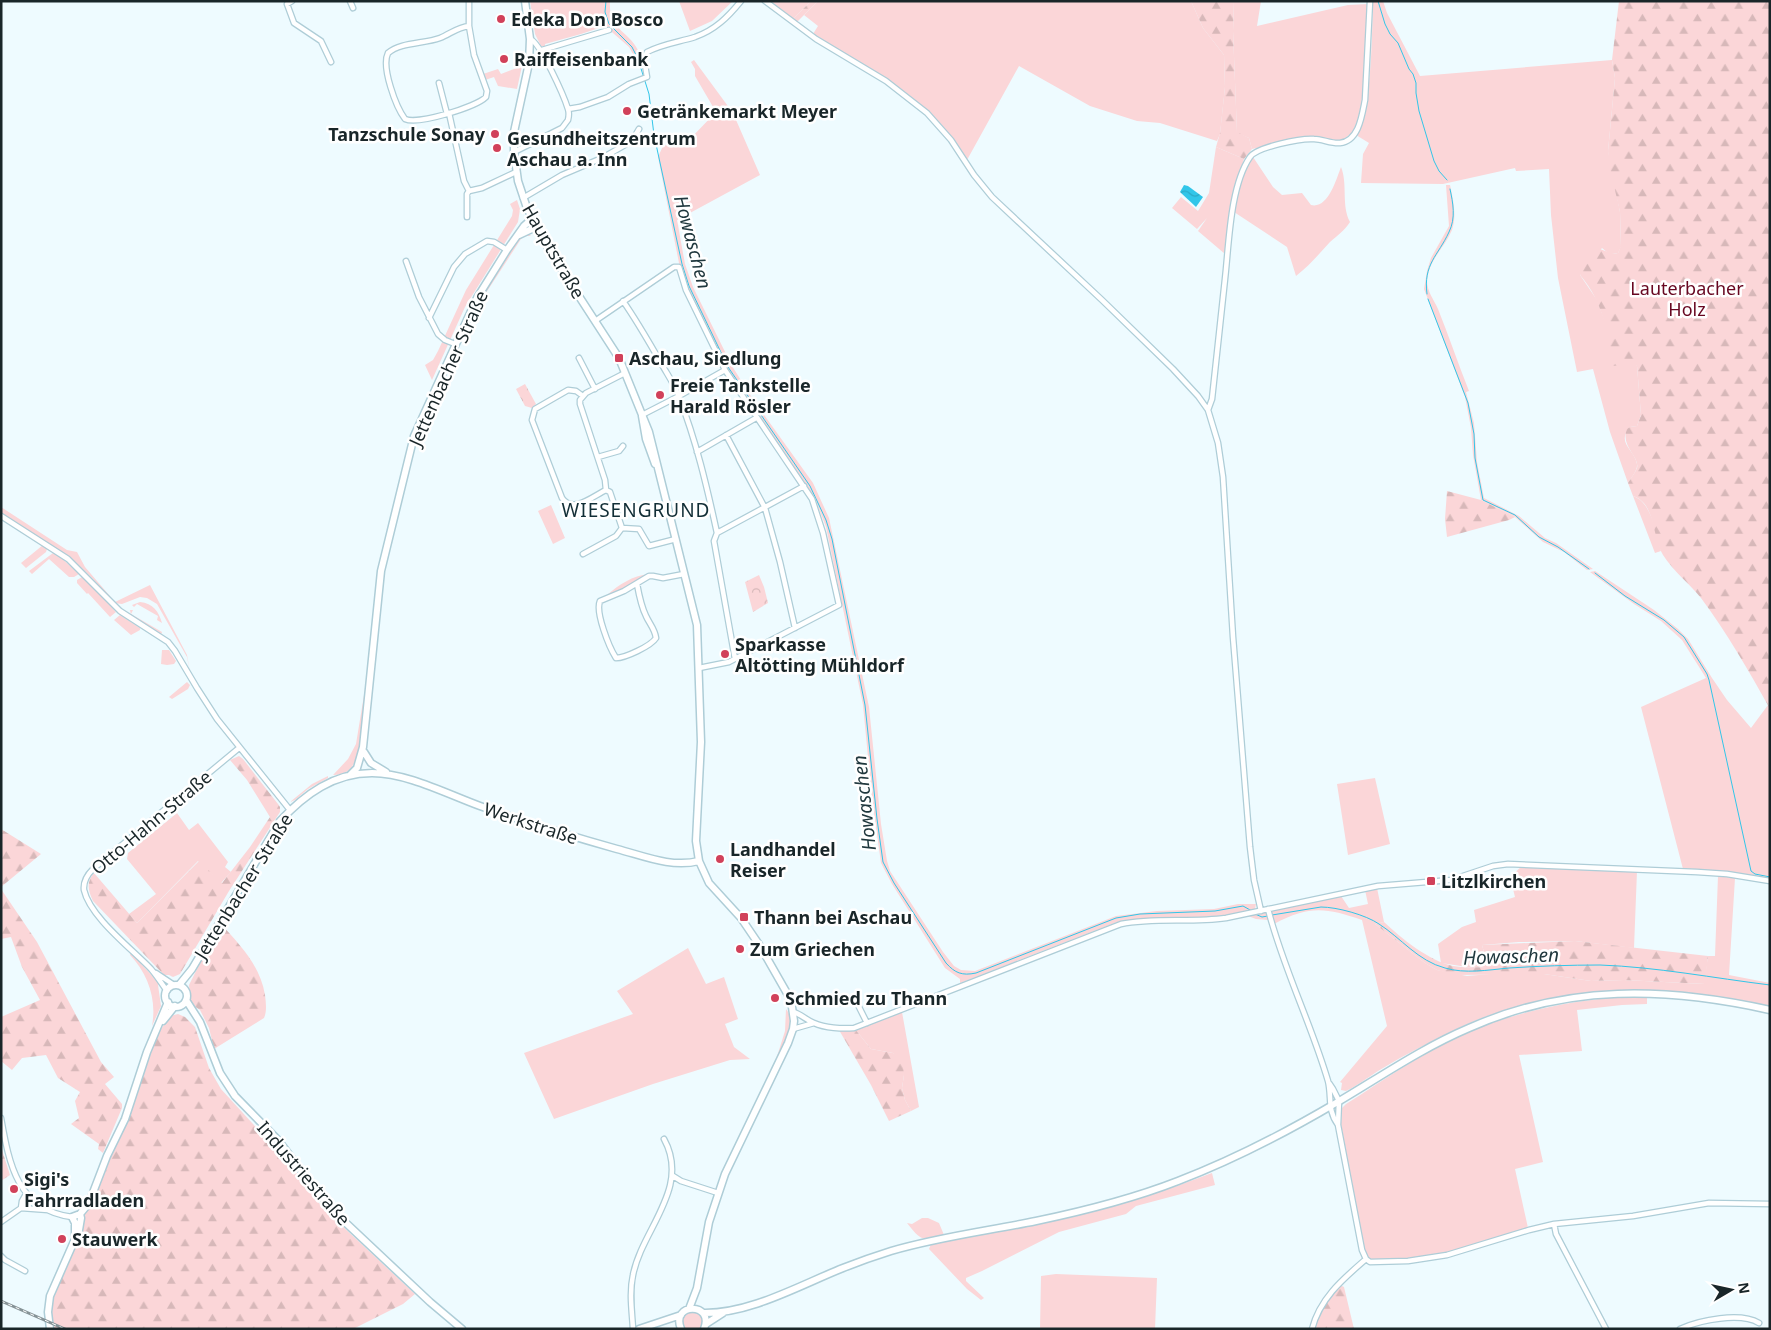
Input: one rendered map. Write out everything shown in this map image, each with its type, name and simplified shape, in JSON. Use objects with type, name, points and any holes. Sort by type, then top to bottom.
[{"type":"street","points":[[350,1],[353,8]]},
{"type":"street","points":[[469,1],[469,26],[474,55],[487,94],[481,101],[448,114],[416,121],[405,119],[400,112],[392,91],[386,58],[388,54],[393,49],[437,39],[462,27],[469,26]]},
{"type":"street","name":"Hauptstraße","points":[[525,1],[530,39],[529,63],[515,126],[514,152],[516,172],[523,198],[536,226],[625,373],[649,432],[697,625],[701,756],[696,841],[699,861]]},
{"type":"street","points":[[568,110],[608,98],[629,84],[647,77],[644,59],[647,52],[708,31],[724,21],[741,1]]},
{"type":"street","points":[[765,1],[816,39],[886,80],[927,113],[952,140],[974,175],[992,196],[1173,369],[1208,410],[1218,443],[1223,477],[1233,637],[1250,847],[1259,911]]},
{"type":"street","points":[[1208,410],[1212,399],[1233,212],[1242,173],[1252,155],[1263,148],[1310,139],[1341,143],[1348,140],[1355,133],[1362,115],[1364,100],[1370,1]]},
{"type":"street","points":[[289,2],[294,23],[321,41],[331,62]]},
{"type":"street","points":[[542,50],[609,30]]},
{"type":"street","points":[[514,152],[562,128],[568,120],[568,110],[542,50],[534,40],[530,39]]},
{"type":"street","points":[[439,84],[466,186],[469,191],[467,199],[468,217]]},
{"type":"street","points":[[523,198],[562,175],[602,158],[632,141],[639,129]]},
{"type":"street","points":[[469,191],[482,188],[516,172]]},
{"type":"street","name":"Jettenbacher Straße","points":[[179,986],[192,969],[280,821],[312,791],[333,781],[365,773],[363,749],[379,585],[385,551],[414,436],[477,298],[507,250],[524,226],[532,219]]},
{"type":"street","name":"Jettenbacher Straße","points":[[519,235],[536,226]]},
{"type":"street","points":[[429,318],[454,267],[465,254],[487,241],[494,242],[507,250]]},
{"type":"street","points":[[406,261],[429,318],[442,338],[455,344]]},
{"type":"street","points":[[595,321],[674,267],[679,267],[693,305],[725,370],[804,486],[812,499],[820,519],[839,605],[735,659],[722,664],[699,668]]},
{"type":"street","points":[[623,301],[639,325],[679,396],[697,452],[717,533],[714,541],[735,659]]},
{"type":"street","points":[[579,358],[595,389]]},
{"type":"street","points":[[642,415],[725,370]]},
{"type":"street","points":[[622,528],[610,492],[606,490],[605,480],[580,404],[582,396],[625,373]]},
{"type":"street","points":[[582,396],[576,391],[568,390],[539,406],[533,412],[532,420],[564,501],[574,505],[606,490]]},
{"type":"street","points":[[697,452],[756,418]]},
{"type":"street","points":[[726,435],[765,508],[795,628]]},
{"type":"street","points":[[598,457],[619,451],[623,446]]},
{"type":"street","points":[[552,488],[557,485]]},
{"type":"street","points":[[717,533],[804,486]]},
{"type":"street","points":[[1,516],[53,548],[83,573],[120,611],[168,642],[217,719],[290,810]]},
{"type":"street","points":[[622,528],[639,529],[649,546],[676,539]]},
{"type":"street","points":[[583,554],[616,536],[622,528]]},
{"type":"street","points":[[637,584],[641,602],[656,638],[649,645],[616,658],[604,630],[599,605],[602,600],[651,576],[663,578],[684,574]]},
{"type":"street","name":"Otto-Hahn-Straße","points":[[166,991],[153,971],[100,918],[84,890],[86,876],[123,843],[240,748]]},
{"type":"street","points":[[363,749],[370,763],[392,775]]},
{"type":"street","name":"Jettenbacher Straße","points":[[349,776],[357,768],[363,749]]},
{"type":"street","name":"Werkstraße","points":[[365,773],[392,775],[417,782],[524,822],[664,862],[682,864],[699,861]]},
{"type":"street","points":[[639,1329],[681,1315],[689,1308],[697,1288],[707,1229],[718,1193],[730,1162],[793,1029],[793,1012],[789,999],[767,956],[741,918],[710,883],[699,861]]},
{"type":"street","points":[[793,1012],[814,1023],[847,1029],[888,1015],[1121,924],[1143,921],[1213,920],[1268,911],[1378,886],[1451,880],[1493,866],[1508,864],[1697,872],[1727,874],[1770,881]]},
{"type":"street","points":[[1268,911],[1329,1083],[1339,1101],[1338,1125],[1362,1250],[1366,1259],[1370,1262],[1424,1259],[1447,1255],[1554,1224],[1633,1216],[1709,1203],[1770,1204]]},
{"type":"street","name":"Otto-Hahn-Straße","points":[[153,971],[179,986]]},
{"type":"street","points":[[1,1120],[12,1166],[26,1194],[49,1210],[72,1217],[80,1214],[89,1203],[107,1156],[125,1119],[147,1052],[168,1002],[166,991],[179,986],[187,994],[186,1000],[159,1026]]},
{"type":"street","points":[[689,1308],[701,1312],[724,1312],[757,1303],[844,1268],[921,1243],[1074,1213],[1142,1194],[1219,1165],[1289,1130],[1404,1061],[1443,1040],[1503,1014],[1547,1003],[1611,994],[1651,993],[1707,998],[1770,1010]]},
{"type":"street","points":[[823,999],[840,1003],[846,1002],[851,998],[856,1001],[866,1023]]},
{"type":"street","name":"Industriestraße","points":[[186,1000],[204,1031],[214,1060],[227,1085],[284,1147],[330,1208],[430,1302],[462,1329]]},
{"type":"street","points":[[168,1002],[196,1016]]},
{"type":"street","points":[[793,1029],[814,1023]]},
{"type":"street","points":[[1329,1083],[1330,1106],[1334,1120],[1338,1125]]},
{"type":"street","points":[[634,1329],[631,1297],[633,1274],[673,1176],[670,1155],[664,1139]]},
{"type":"street","points":[[673,1176],[680,1181],[718,1193]]},
{"type":"street","points":[[21,1208],[26,1194]]},
{"type":"street","points":[[1,1222],[21,1208],[49,1210]]},
{"type":"street","points":[[50,1329],[48,1312],[50,1296],[80,1225],[80,1214]]},
{"type":"street","points":[[72,1217],[75,1224],[75,1236]]},
{"type":"street","points":[[1554,1224],[1556,1234],[1606,1329]]},
{"type":"street","points":[[1,1256],[24,1271]]},
{"type":"street","points":[[1312,1329],[1320,1307],[1329,1294],[1366,1259]]},
{"type":"street","points":[[697,1288],[705,1326],[724,1312]]},
{"type":"street","points":[[656,1324],[672,1323],[680,1327],[681,1315]]},
{"type":"street","points":[[1680,1329],[1698,1323],[1726,1318],[1753,1320],[1759,1324]]},
{"type":"green space","points":[[530,1],[610,1],[612,19],[636,46],[640,54],[634,56],[629,47],[605,26],[545,44],[545,47],[541,46],[535,34]]},
{"type":"green space","points":[[679,1],[733,1],[712,21],[690,31]]},
{"type":"green space","points":[[769,1],[811,1],[792,20]]},
{"type":"green space","points":[[811,1],[818,1],[796,23],[792,20]]},
{"type":"green space","points":[[818,1],[1191,1],[1203,28],[1224,55],[1225,87],[1220,134],[1217,141],[1160,123],[1137,121],[1090,106],[1019,66],[967,160],[951,136],[926,109],[880,74],[813,34],[818,26],[804,15]]},
{"type":"green space","points":[[1191,1],[1234,1],[1233,31],[1237,132],[1249,138],[1252,149],[1244,159],[1216,147],[1220,133],[1225,87],[1224,55],[1203,28]]},
{"type":"green space","points":[[1234,1],[1261,1],[1257,26],[1348,5],[1369,4],[1365,72],[1360,115],[1352,133],[1341,141],[1309,137],[1252,149],[1249,138],[1237,133],[1233,31]]},
{"type":"green space","points":[[1373,1],[1383,1],[1387,13],[1420,76],[1612,60],[1615,78],[1608,151],[1620,212],[1621,247],[1618,253],[1608,253],[1602,248],[1580,275],[1597,300],[1604,319],[1637,366],[1641,415],[1637,426],[1630,427],[1625,437],[1625,442],[1637,464],[1628,483],[1610,432],[1593,369],[1577,372],[1558,278],[1551,215],[1549,169],[1516,171],[1515,168],[1443,184],[1361,183],[1363,154],[1369,143],[1356,135],[1361,124],[1368,91]]},
{"type":"green space","name":"Lauterbacher Holz","points":[[1619,1],[1770,1],[1770,709],[1711,611],[1663,555],[1659,548],[1650,513],[1640,500],[1633,496],[1628,483],[1637,468],[1637,464],[1626,441],[1626,435],[1627,429],[1637,426],[1641,415],[1637,366],[1634,364],[1613,366],[1603,318],[1594,296],[1580,275],[1588,251],[1593,247],[1618,253],[1621,246],[1620,212],[1609,164],[1608,151],[1615,78],[1612,60]]},
{"type":"green space","points":[[694,60],[733,113],[760,175],[677,220],[685,264],[693,287],[732,366],[754,401],[813,483],[829,518],[869,707],[881,824],[887,861],[890,871],[943,952],[954,966],[961,970],[975,971],[1116,916],[1157,911],[1214,909],[1238,904],[1256,904],[1255,909],[1222,917],[1117,922],[960,983],[960,979],[945,968],[892,884],[881,863],[872,799],[863,705],[826,527],[816,501],[806,484],[727,368],[687,287],[679,263],[658,157],[663,146],[689,140],[716,112],[695,76],[695,69],[691,62]]},
{"type":"green space","points":[[522,66],[517,89],[498,86],[494,77],[485,80],[483,74],[498,69],[501,74]]},
{"type":"green space","points":[[1216,147],[1244,159],[1233,195],[1225,254],[1198,231],[1207,218],[1197,229],[1172,208],[1181,197],[1198,211],[1209,193]]},
{"type":"green space","points":[[1253,157],[1273,187],[1282,195],[1302,193],[1311,205],[1322,203],[1327,198],[1341,167],[1346,209],[1350,222],[1296,276],[1287,247],[1234,212],[1242,178]]},
{"type":"green space","points":[[1446,185],[1450,185],[1452,196],[1454,213],[1452,230],[1430,267],[1427,285],[1469,391],[1466,392],[1474,423],[1477,462],[1484,498],[1519,516],[1545,538],[1556,543],[1593,569],[1587,570],[1564,552],[1543,542],[1515,517],[1481,500],[1465,397],[1424,289],[1431,258],[1449,226]]},
{"type":"green space","points":[[517,200],[520,209],[518,222],[465,307],[432,380],[425,365],[433,360],[466,290],[512,216],[513,210],[510,204]]},
{"type":"green space","points":[[527,233],[531,236],[525,236],[521,239],[472,317],[430,409],[418,442],[415,443],[426,415],[483,293],[519,239]]},
{"type":"green space","points":[[525,384],[536,404],[532,408],[525,406],[516,389]]},
{"type":"green space","points":[[1447,491],[1481,500],[1515,517],[1447,537],[1445,519]]},
{"type":"green space","points":[[1633,496],[1645,505],[1649,512],[1661,551],[1655,553]]},
{"type":"green space","points":[[551,505],[565,538],[553,544],[538,511]]},
{"type":"green space","points":[[1,507],[67,550],[77,552],[85,567],[115,602],[150,585],[187,655],[190,672],[187,657],[157,604],[147,598],[140,597],[122,604],[114,603],[70,557],[1,513]]},
{"type":"green space","points":[[43,545],[47,549],[46,552],[26,568],[21,563]]},
{"type":"green space","points":[[53,553],[56,553],[79,574],[69,577],[49,559],[32,574],[29,571]]},
{"type":"green space","points":[[1595,571],[1654,610],[1688,639],[1727,700],[1751,728],[1768,705],[1770,709],[1770,879],[1683,869],[1641,707],[1706,678],[1682,640],[1661,621],[1590,572]]},
{"type":"green space","points":[[649,574],[630,586],[607,595],[626,581]]},
{"type":"green space","points":[[759,575],[768,603],[753,612],[745,582]]},
{"type":"green space","points":[[82,577],[116,612],[110,617],[77,583],[77,580]]},
{"type":"green space","points":[[140,602],[148,604],[155,609],[162,623],[157,620],[158,616],[137,604],[134,607],[132,605]]},
{"type":"green space","points":[[130,610],[133,610],[131,614],[162,632],[161,635],[134,618],[131,615]]},
{"type":"green space","points":[[120,615],[140,628],[140,630],[131,635],[114,620]]},
{"type":"green space","points":[[371,638],[360,746],[355,762],[349,770],[345,773],[333,775],[348,759],[356,744]]},
{"type":"green space","points":[[162,650],[169,650],[176,661],[174,664],[161,664]]},
{"type":"green space","points":[[187,682],[190,685],[188,689],[172,699],[169,697]]},
{"type":"green space","points":[[239,756],[278,804],[280,812],[229,891],[180,974],[173,977],[164,975],[93,901],[89,890],[90,880],[94,873],[137,923],[199,861],[222,883],[270,817],[247,780],[230,760]]},
{"type":"green space","points":[[328,776],[328,778],[290,802],[312,784]]},
{"type":"green space","points":[[1375,778],[1390,844],[1348,855],[1337,784]]},
{"type":"green space","points":[[177,813],[189,830],[198,823],[228,862],[225,867],[231,872],[221,883],[198,861],[137,923],[129,914],[156,894],[127,859],[128,853]]},
{"type":"green space","points":[[1,829],[41,854],[1,887]]},
{"type":"green space","points":[[1522,866],[1637,871],[1634,948],[1575,941],[1519,942],[1482,945],[1488,967],[1467,967],[1441,963],[1438,944],[1462,927],[1476,922],[1474,910],[1515,897],[1510,877]]},
{"type":"green space","points":[[1718,876],[1735,878],[1729,975],[1770,983],[1770,1007],[1709,995],[1648,990],[1587,993],[1557,998],[1502,1011],[1472,1022],[1410,1053],[1346,1091],[1341,1090],[1342,1083],[1340,1082],[1387,1026],[1362,920],[1338,913],[1318,910],[1298,914],[1274,924],[1272,918],[1268,920],[1256,919],[1248,916],[1341,896],[1349,908],[1368,904],[1365,890],[1377,888],[1384,922],[1375,924],[1425,963],[1437,970],[1467,976],[1544,974],[1591,981],[1624,980],[1704,984],[1708,956],[1715,956]]},
{"type":"green space","points":[[1,889],[37,942],[101,1062],[114,1077],[105,1084],[122,1104],[122,1108],[103,1153],[98,1149],[99,1144],[71,1124],[79,1118],[75,1101],[80,1092],[58,1078],[46,1055],[22,1058],[12,1070],[1,1061],[1,1017],[40,1000],[22,967],[11,937],[1,939]]},
{"type":"green space","points":[[1384,922],[1407,942],[1425,954],[1453,966],[1488,967],[1482,945],[1575,941],[1708,956],[1705,984],[1624,980],[1591,981],[1544,974],[1454,975],[1437,970],[1425,963],[1375,924]]},
{"type":"green space","points":[[220,923],[242,948],[259,974],[265,995],[266,1010],[264,1018],[214,1049],[209,1028],[200,1010],[190,1001],[189,985]]},
{"type":"green space","points":[[688,948],[706,984],[724,977],[738,1019],[725,1024],[734,1047],[750,1059],[730,1060],[653,1084],[554,1119],[524,1053],[633,1014],[617,991]]},
{"type":"green space","points":[[131,953],[159,983],[161,1006],[152,1026],[153,1006],[150,988],[142,970],[130,955]]},
{"type":"green space","points":[[1633,996],[1647,997],[1647,1004],[1577,1010],[1582,1051],[1519,1055],[1543,1162],[1515,1169],[1528,1228],[1448,1253],[1408,1259],[1371,1260],[1367,1258],[1341,1124],[1342,1108],[1346,1104],[1399,1070],[1453,1039],[1496,1021],[1563,1004]]},
{"type":"green space","points":[[786,1009],[789,1015],[790,1029],[775,1063],[785,1031]]},
{"type":"green space","points":[[902,1012],[919,1107],[911,1111],[905,1100],[902,1088],[904,1075],[893,1053],[871,1049],[855,1029]]},
{"type":"green space","points":[[178,1014],[185,1017],[195,1027],[209,1068],[221,1089],[288,1162],[323,1208],[415,1294],[403,1304],[353,1329],[51,1329],[50,1303],[84,1214],[91,1204],[157,1035],[170,1016]]},
{"type":"green space","points":[[855,1029],[871,1049],[893,1053],[903,1064],[902,1088],[905,1100],[911,1111],[889,1121],[871,1085],[839,1030]]},
{"type":"green space","points":[[1,1147],[10,1175],[1,1181]]},
{"type":"green space","points":[[1212,1173],[1215,1185],[1136,1206],[1126,1214],[1059,1232],[966,1278],[966,1281],[984,1298],[981,1300],[967,1289],[929,1249],[931,1244],[1074,1216],[1177,1186]]},
{"type":"green space","points":[[922,1218],[928,1218],[939,1223],[944,1235],[922,1238],[916,1234],[907,1223],[912,1224]]},
{"type":"green space","points":[[1056,1274],[1157,1278],[1155,1329],[1040,1329],[1041,1276]]},
{"type":"green space","points":[[1340,1285],[1344,1287],[1354,1329],[1314,1329],[1324,1306]]},
{"type":"green space","points":[[695,1311],[703,1319],[701,1329],[685,1329],[683,1317]]},
{"type":"water","points":[[1184,185],[1203,197],[1196,207],[1180,192]]},
{"type":"waterway","name":"Howaschen","points":[[606,1],[605,12],[609,24],[632,47],[638,59],[649,94],[654,135],[682,264],[689,286],[728,367],[810,486],[826,520],[832,539],[865,705],[883,862],[894,883],[946,963],[959,973],[976,973],[1116,918],[1140,914],[1215,911],[1243,906],[1252,911]]},
{"type":"waterway","points":[[1378,1],[1385,24],[1390,34],[1398,43],[1413,74],[1416,83],[1419,111],[1434,161],[1439,171],[1447,180]]},
{"type":"waterway","points":[[1427,294],[1426,284],[1429,268],[1445,240],[1453,221],[1450,189]]},
{"type":"waterway","points":[[1428,299],[1468,403],[1483,500],[1515,515],[1539,537],[1558,547],[1589,569]]},
{"type":"waterway","points":[[1595,573],[1625,596],[1664,620],[1684,637],[1707,674],[1751,871],[1755,874],[1770,877]]},
{"type":"waterway","name":"Howaschen","points":[[1272,915],[1321,907],[1351,912],[1379,924],[1418,955],[1435,965],[1460,971],[1600,965],[1664,970],[1770,985]]},
{"type":"waterway","name":"Howaschen","points":[[1255,914],[1262,917],[1268,916]]},
{"type":"railway","points":[[1,1301],[65,1329]]},
{"type":"place","name":"Edeka Don Bosco","points":[[501,19]]},
{"type":"place","name":"Raiffeisenbank","points":[[504,59]]},
{"type":"place","name":"Getränkemarkt Meyer","points":[[627,111]]},
{"type":"place","name":"Tanzschule Sonay","points":[[495,134]]},
{"type":"place","name":"Gesundheitszentrum Aschau a. Inn","points":[[497,148]]},
{"type":"place","name":"Aschau, Siedlung","points":[[619,358]]},
{"type":"place","name":"Freie Tankstelle Harald Rösler","points":[[660,395]]},
{"type":"place","name":"Sparkasse Altötting Mühldorf","points":[[725,654]]},
{"type":"place","name":"Landhandel Reiser","points":[[720,859]]},
{"type":"place","name":"Litzlkirchen","points":[[1431,881]]},
{"type":"place","name":"Thann bei Aschau","points":[[744,917]]},
{"type":"place","name":"Zum Griechen","points":[[740,949]]},
{"type":"place","name":"Schmied zu Thann","points":[[775,998]]},
{"type":"place","name":"Sigi's Fahrradladen","points":[[14,1189]]},
{"type":"place","name":"Stauwerk","points":[[62,1239]]},
{"type":"district","name":"WIESENGRUND","points":[[636,510]]}]
